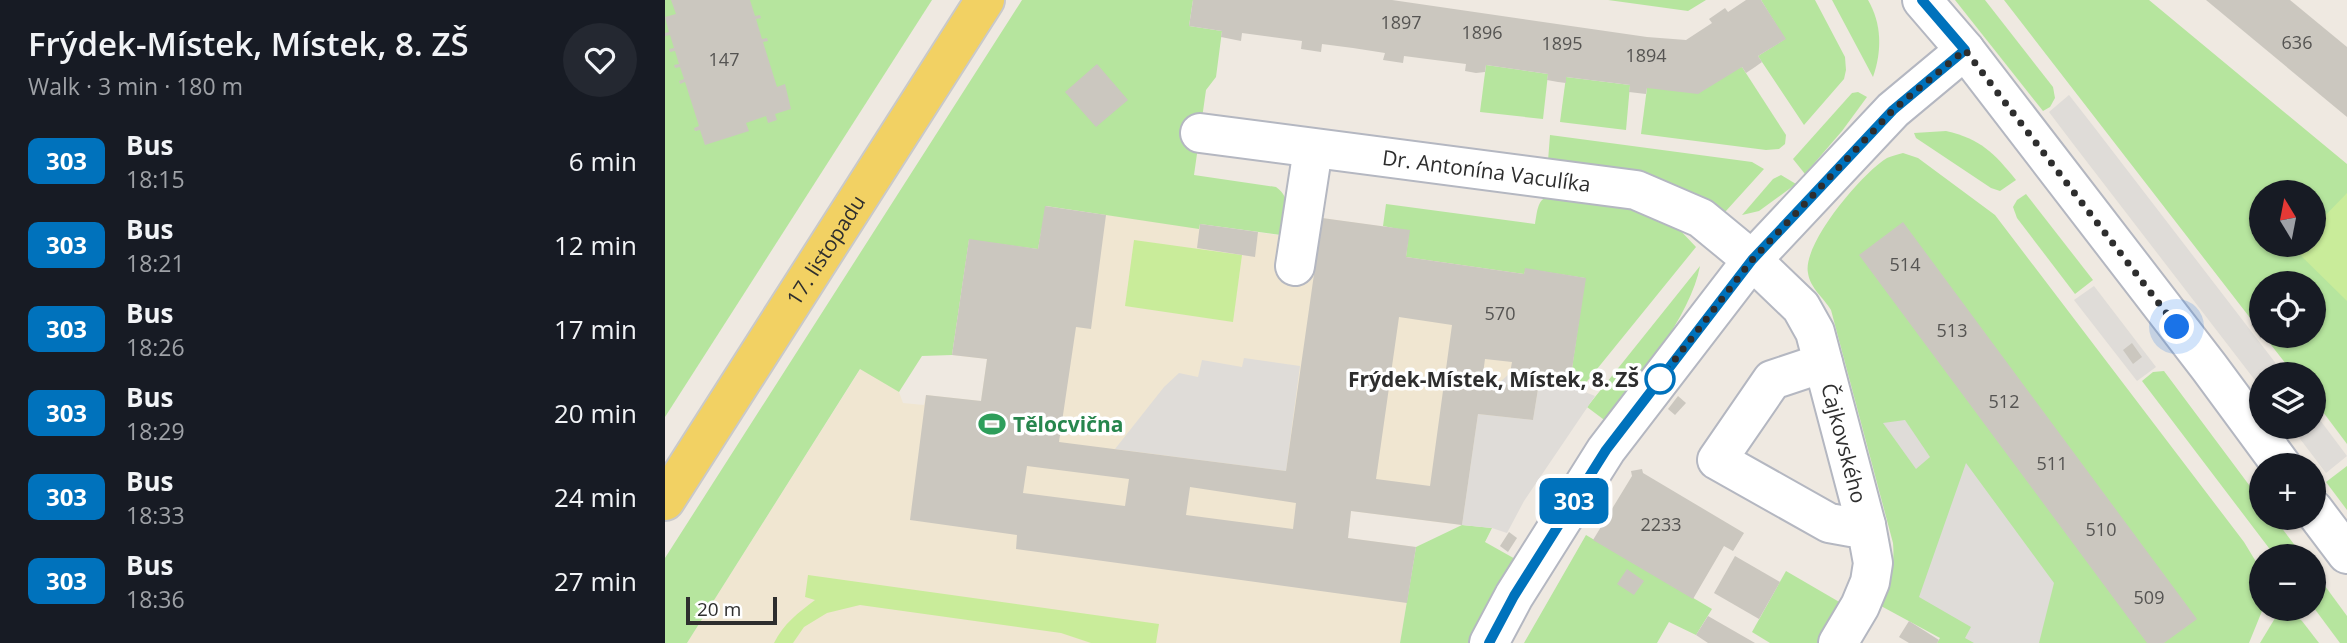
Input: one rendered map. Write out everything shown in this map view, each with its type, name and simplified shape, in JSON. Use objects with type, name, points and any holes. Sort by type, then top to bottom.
[{"type":"main road","name":"17. listopadu","points":[[665,501],[985,0]]},
{"type":"street","points":[[1922,0],[1965,50],[2271,453]]},
{"type":"street","points":[[1489,643],[1514,596],[1606,450],[1752,260],[1893,110],[1965,50]]},
{"type":"street","name":"Dr. Antonína Vaculíka","points":[[1200,133],[1636,190],[1701,218],[1752,260]]},
{"type":"street","points":[[1295,266],[1313,149]]},
{"type":"street","name":"Čajkovského","points":[[1752,260],[1801,307],[1815,332],[1865,525],[1873,563],[1870,582],[1860,606],[1838,643]]},
{"type":"street","points":[[1823,363],[1772,380],[1717,460],[1829,523],[1851,527],[1865,525]]},
{"type":"street","points":[[2326,526],[2347,554]]},
{"type":"shaded area","points":[[2069,95],[2249,329],[2249,348],[2264,348],[2275,362],[2249,362],[2249,372],[2049,112]]},
{"type":"shaded area","points":[[1045,206],[1198,228],[1200,224],[1318,241],[1322,218],[1410,230],[1525,268],[1586,278],[1570,382],[1540,378],[1533,420],[1478,415],[1462,525],[1351,511],[1348,538],[1416,547],[1400,643],[687,643],[861,368],[899,392],[903,403],[924,405],[926,395],[981,401],[987,359],[952,355],[969,239]]},
{"type":"shaded area","points":[[2094,286],[2156,367],[2137,381],[2074,300]]},
{"type":"shaded area","points":[[1244,358],[1300,366],[1286,471],[1115,449],[1164,387],[1179,373],[1198,377],[1202,360],[1242,367]]},
{"type":"shaded area","points":[[1510,373],[1514,374],[1513,379],[1580,390],[1595,396],[1524,501],[1507,533],[1492,528],[1462,525],[1478,414],[1533,420],[1538,389],[1499,383]]},
{"type":"shaded area","points":[[1905,420],[1930,457],[1916,469],[1883,423]]},
{"type":"shaded area","points":[[2326,428],[2347,456],[2326,473],[2326,453],[2311,453],[2300,439],[2326,439]]},
{"type":"shaded area","points":[[1966,463],[2054,583],[2039,643],[1974,643],[1965,638],[1971,627],[1919,597]]},
{"type":"green space","points":[[665,0],[932,0],[665,417]]},
{"type":"green space","points":[[1022,0],[1193,0],[1189,26],[1222,31],[1216,77],[1206,90],[1194,175],[1276,187],[1282,192],[1287,203],[1281,235],[1200,224],[1199,229],[1046,206],[1038,249],[969,240],[952,355],[922,356],[899,392],[860,369],[687,643],[665,643],[665,558]]},
{"type":"green space","points":[[1608,0],[1706,0],[1688,11]]},
{"type":"green space","points":[[1761,0],[1815,0],[1845,57],[1844,79],[1804,125],[1758,56],[1785,39]]},
{"type":"green space","points":[[1832,0],[1868,0],[1873,9],[1879,38],[1873,77]]},
{"type":"green space","points":[[1955,0],[1985,0],[2053,87],[2055,98],[2050,107],[2043,111]]},
{"type":"green space","points":[[2004,0],[2149,0],[2347,164],[2347,444],[2326,416],[2326,362],[2285,362],[2273,348],[2326,348],[2326,271],[2249,271],[2249,316]]},
{"type":"green space","points":[[1486,65],[1548,74],[1543,119],[1480,112]]},
{"type":"green space","points":[[1742,67],[1786,135],[1785,144],[1779,149],[1766,150],[1641,134],[1647,88]]},
{"type":"green space","points":[[1566,77],[1630,85],[1626,130],[1560,122]]},
{"type":"green space","points":[[1858,92],[1867,97],[1805,174],[1793,159],[1852,93]]},
{"type":"green space","points":[[1946,131],[1969,138],[1986,148],[2016,180],[2000,191],[1991,188],[1916,138],[1914,133]]},
{"type":"green space","points":[[1550,135],[1752,162],[1764,169],[1725,212],[1663,184],[1548,161]]},
{"type":"green space","points":[[1903,153],[1918,158],[1995,215],[2244,542],[2249,550],[2249,621],[2258,621],[2249,643],[1937,643],[1940,638],[1881,606],[1891,575],[1893,543],[1831,310],[1814,288],[1808,273],[1814,245],[1836,210],[1863,178],[1887,158]]},
{"type":"green space","points":[[1781,175],[1796,184],[1759,211],[1742,215],[1773,179]]},
{"type":"green space","points":[[2347,193],[2347,301],[2326,280],[2326,271],[2316,271],[2302,257],[2326,257],[2326,215]]},
{"type":"green space","points":[[2026,194],[2093,280],[2075,294],[2017,218],[2013,207],[2017,200]]},
{"type":"green space","points":[[1547,197],[1643,208],[1677,227],[1696,247],[1580,390],[1570,382],[1585,278],[1526,269],[1524,274],[1406,257],[1409,231],[1383,226],[1386,204],[1535,224],[1539,204]]},
{"type":"green space","points":[[1134,240],[1242,255],[1233,322],[1125,306]]},
{"type":"green space","points":[[1700,266],[1695,285],[1675,326],[1607,422],[1587,407]]},
{"type":"green space","points":[[2164,371],[2249,485],[2249,522],[2142,381],[2153,372]]},
{"type":"green space","points":[[2347,466],[2347,510],[2326,482]]},
{"type":"green space","points":[[1462,525],[1492,528],[1485,542],[1517,560],[1472,643],[1400,643],[1416,547]]},
{"type":"green space","points":[[2255,530],[2283,530],[2294,544],[2266,544]]},
{"type":"green space","points":[[1586,535],[1712,609],[1696,635],[1669,622],[1657,643],[1524,643]]},
{"type":"green space","points":[[1786,571],[1841,603],[1817,643],[1770,643],[1752,632]]},
{"type":"green space","points":[[808,575],[1159,624],[1156,643],[1091,643],[1061,633],[860,605],[827,613],[804,627],[793,643],[774,643],[787,624],[815,600],[805,597]]},
{"type":"green space","points":[[2326,587],[2347,616],[2347,643],[2340,643],[2324,621],[2326,621]]},
{"type":"green space","points":[[2273,621],[2302,621],[2319,643],[2260,643]]},
{"type":"building","points":[[671,0],[750,0],[755,16],[760,15],[761,18],[756,19],[762,39],[767,38],[768,41],[763,42],[777,87],[785,84],[791,109],[775,114],[777,120],[768,123],[766,116],[746,123],[749,131],[705,145],[700,130],[695,131],[694,128],[699,126],[685,82],[680,84],[679,81],[684,79],[680,67],[675,68],[674,65],[679,64],[675,51],[670,52],[669,49],[674,48],[670,35],[665,36],[665,33],[669,32],[665,17],[676,14]]},
{"type":"building","points":[[1193,0],[1392,0],[1647,37],[1686,40],[1712,23],[1709,19],[1725,8],[1728,12],[1746,0],[1761,0],[1786,39],[1758,56],[1762,62],[1746,73],[1742,67],[1698,94],[1647,88],[1646,94],[1629,92],[1630,85],[1566,77],[1566,83],[1558,82],[1547,80],[1548,74],[1486,65],[1485,72],[1476,73],[1465,71],[1466,64],[1404,56],[1403,63],[1383,60],[1385,53],[1353,48],[1322,44],[1321,52],[1301,49],[1302,41],[1242,33],[1241,41],[1221,37],[1222,31],[1189,26]]},
{"type":"building","points":[[2206,0],[2290,0],[2347,47],[2347,117]]},
{"type":"building","points":[[1097,64],[1128,100],[1096,127],[1065,92]]},
{"type":"building","points":[[1045,206],[1106,215],[1091,329],[1076,327],[1059,442],[1286,471],[1322,218],[1410,230],[1406,257],[1524,274],[1525,268],[1586,278],[1570,382],[1510,373],[1512,362],[1485,359],[1482,381],[1538,389],[1533,420],[1478,414],[1462,525],[1351,511],[1348,538],[1416,547],[1407,603],[1016,549],[1017,535],[910,520],[926,395],[981,401],[987,359],[952,355],[969,239],[1038,249]],"holes":[[[1399,317],[1452,325],[1430,486],[1376,479]],[[1027,466],[1129,479],[1125,506],[1023,493]],[[1190,487],[1296,503],[1293,529],[1186,515]]]},
{"type":"building","points":[[1903,222],[2197,619],[2164,643],[2147,643],[1859,255]]},
{"type":"building","points":[[1200,224],[1258,232],[1255,257],[1197,248]]},
{"type":"building","points":[[2132,343],[2142,357],[2133,364],[2123,350]]},
{"type":"building","points":[[1678,396],[1686,403],[1675,415],[1668,409]]},
{"type":"building","points":[[1642,469],[1643,473],[1744,533],[1733,551],[1724,546],[1693,599],[1593,540],[1632,476],[1631,471]]},
{"type":"building","points":[[1509,532],[1517,538],[1508,552],[1500,546]]},
{"type":"building","points":[[1735,556],[1780,582],[1759,619],[1714,593]]},
{"type":"building","points":[[1627,569],[1644,581],[1634,595],[1617,584]]},
{"type":"building","points":[[1708,616],[1755,643],[1708,643],[1696,635]]},
{"type":"building","points":[[1909,621],[1939,640],[1937,643],[1909,643],[1899,637]]},
{"type":"bus line","name":"303","points":[[1489,643],[1514,596],[1606,450],[1752,260],[1893,110],[1965,50],[1922,0]]},
{"type":"place","name":"Frýdek-Místek, Místek, 8. ZŠ","points":[[1660,379]]},
{"type":"place","name":"Tělocvična","points":[[992,424]]},
{"type":"route","points":[[1660,379],[1752,260],[1893,110],[1965,50],[2177,327]]}]
